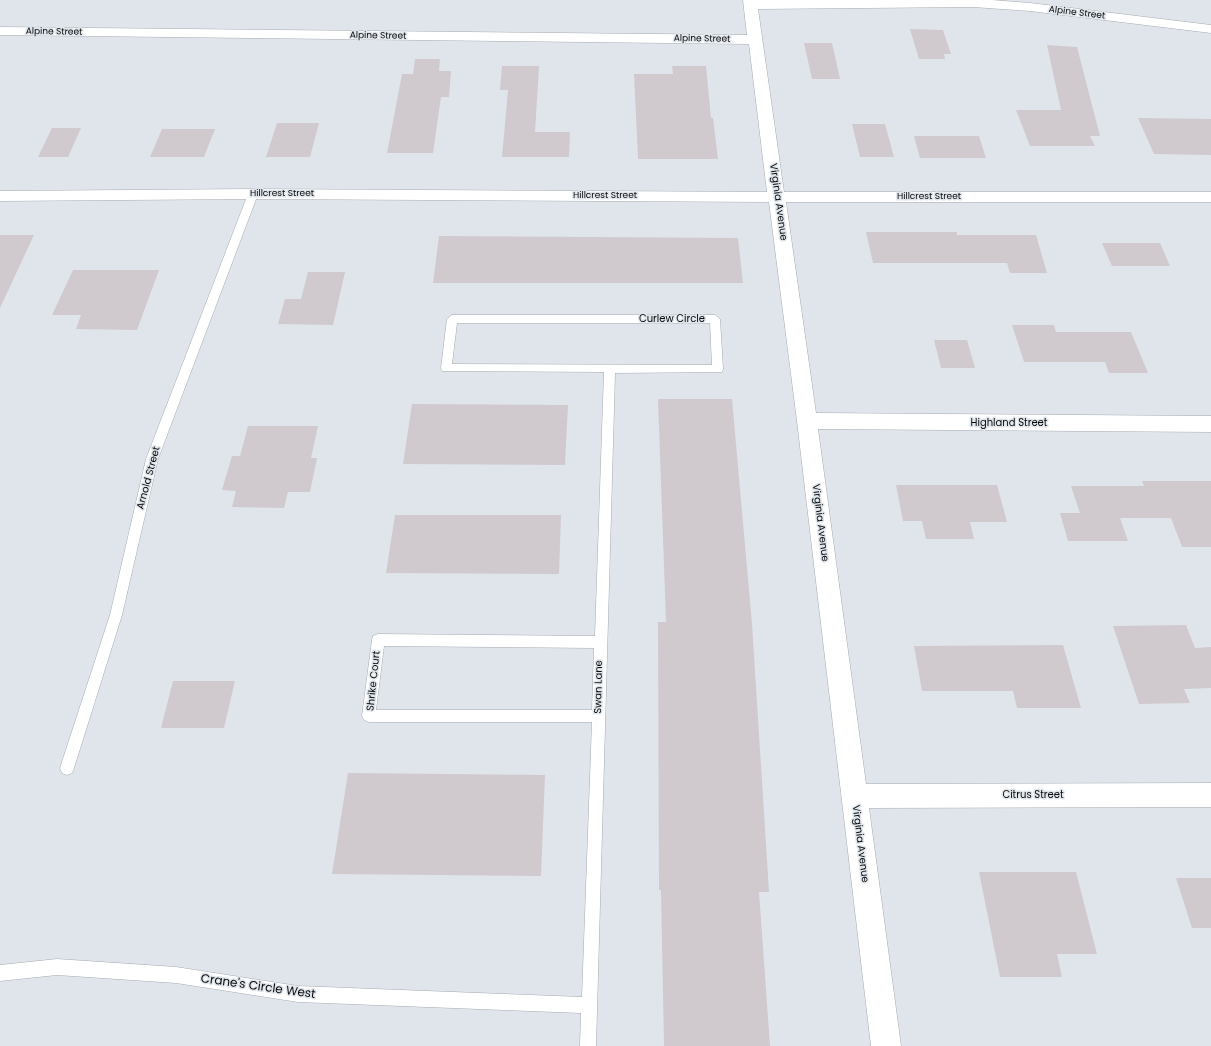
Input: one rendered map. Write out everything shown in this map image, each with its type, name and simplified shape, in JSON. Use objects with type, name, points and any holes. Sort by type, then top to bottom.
[{"type":"street","name":"Alpine Street","points":[[751,2],[973,3],[1030,7],[1211,29]]},
{"type":"street","name":"Virginia Avenue","points":[[751,2],[807,421],[886,1046]]},
{"type":"street","name":"Alpine Street","points":[[0,31],[756,40]]},
{"type":"street","name":"Hillcrest Street","points":[[0,196],[253,194],[777,197],[1211,196]]},
{"type":"street","name":"Highland Street","points":[[807,421],[1211,424]]},
{"type":"street","name":"Citrus Street","points":[[854,796],[1211,794]]},
{"type":"lane","name":"Arnold Street","points":[[67,768],[116,615],[152,460],[253,194]]},
{"type":"lane","name":"Curlew Circle","points":[[452,319],[715,319],[718,369],[610,368],[446,368],[452,319]]},
{"type":"lane","name":"Swan Lane","points":[[588,1046],[610,368]]},
{"type":"lane","name":"Shrike Court","points":[[598,716],[369,716],[378,640],[600,642]]},
{"type":"lane","name":"Crane's Circle West","points":[[0,973],[57,967],[176,975],[298,994],[589,1005]]},
{"type":"building","points":[[910,29],[943,30],[951,54],[944,54],[945,59],[919,59]]},
{"type":"building","points":[[804,43],[832,43],[840,79],[812,79]]},
{"type":"building","points":[[1047,45],[1077,47],[1100,136],[1090,136],[1095,146],[1030,146],[1016,110],[1061,110]]},
{"type":"building","points":[[415,59],[440,59],[439,71],[451,71],[449,97],[441,97],[433,153],[387,153],[402,74],[413,74]]},
{"type":"building","points":[[502,66],[539,66],[535,132],[570,132],[569,157],[502,157],[508,90],[500,90]]},
{"type":"building","points":[[672,66],[706,66],[711,118],[713,118],[718,159],[638,159],[634,74],[673,74]]},
{"type":"building","points":[[1138,118],[1211,119],[1211,155],[1154,154]]},
{"type":"building","points":[[277,123],[319,123],[310,157],[266,157]]},
{"type":"building","points":[[852,124],[885,124],[894,157],[860,157]]},
{"type":"building","points":[[52,128],[81,128],[68,157],[38,157]]},
{"type":"building","points":[[162,129],[215,129],[204,157],[150,157]]},
{"type":"building","points":[[914,136],[979,136],[986,158],[920,158]]},
{"type":"building","points":[[866,232],[957,232],[957,235],[1036,235],[1047,273],[1010,273],[1007,263],[873,263]]},
{"type":"building","points":[[0,235],[34,235],[0,308]]},
{"type":"building","points":[[439,236],[738,238],[743,283],[433,283]]},
{"type":"building","points":[[1102,243],[1160,243],[1170,266],[1112,266]]},
{"type":"building","points":[[73,270],[159,270],[137,330],[76,329],[81,315],[52,315]]},
{"type":"building","points":[[308,272],[345,272],[333,325],[278,324],[285,299],[301,299]]},
{"type":"building","points":[[1012,325],[1054,325],[1056,332],[1131,332],[1148,373],[1109,373],[1105,362],[1024,362]]},
{"type":"building","points":[[934,340],[967,340],[975,368],[941,368]]},
{"type":"building","points":[[658,399],[732,399],[752,624],[769,892],[759,892],[770,1046],[664,1046],[661,890],[659,890],[658,622],[666,622]]},
{"type":"building","points":[[412,404],[568,405],[565,465],[403,464]]},
{"type":"building","points":[[248,426],[318,426],[311,458],[317,458],[310,492],[288,492],[284,508],[232,507],[236,491],[222,490],[232,456],[240,456]]},
{"type":"building","points":[[1142,481],[1211,481],[1211,547],[1182,547],[1171,518],[1120,518],[1128,541],[1068,541],[1060,513],[1080,513],[1071,486],[1144,486]]},
{"type":"building","points":[[896,485],[997,485],[1007,522],[970,522],[974,539],[926,539],[922,521],[903,521]]},
{"type":"building","points":[[395,515],[561,515],[559,574],[386,573]]},
{"type":"building","points":[[1186,625],[1195,648],[1211,647],[1211,688],[1184,689],[1190,703],[1139,704],[1113,626]]},
{"type":"building","points":[[1063,645],[1081,708],[1017,708],[1013,691],[922,691],[914,646]]},
{"type":"building","points":[[173,681],[235,681],[224,728],[161,728]]},
{"type":"building","points":[[348,773],[545,775],[541,876],[332,874]]},
{"type":"building","points":[[979,872],[1076,872],[1097,954],[1057,954],[1062,977],[1000,977]]},
{"type":"building","points":[[1176,878],[1211,878],[1211,928],[1192,928]]}]
